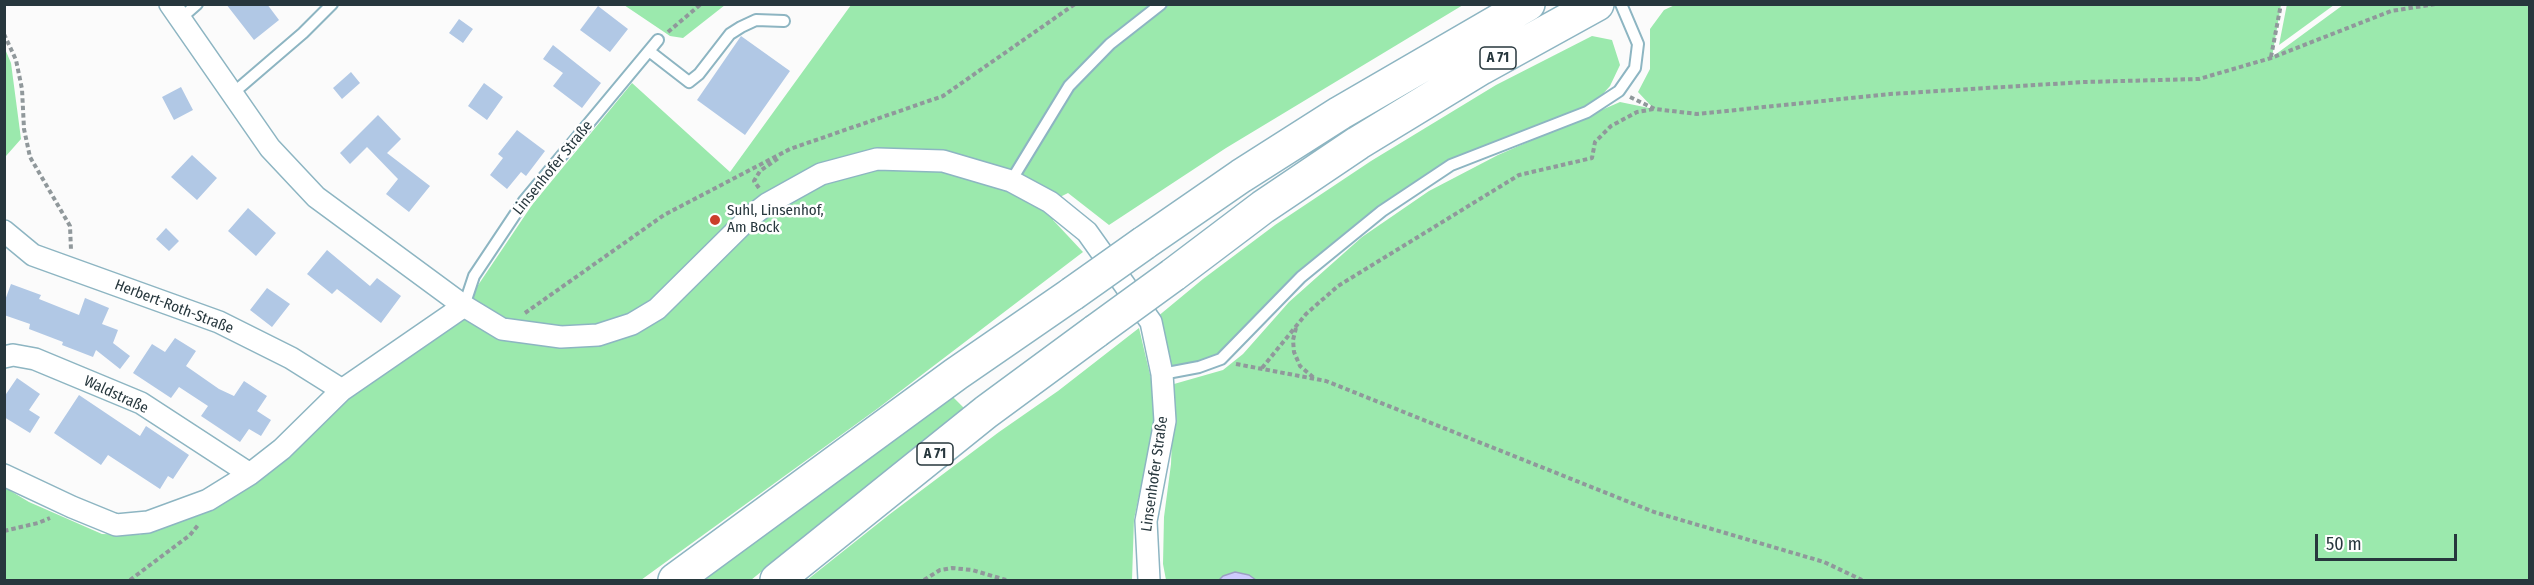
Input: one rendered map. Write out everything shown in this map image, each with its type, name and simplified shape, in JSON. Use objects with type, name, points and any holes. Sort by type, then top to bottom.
[{"type":"highway","name":"A 71","points":[[777,580],[986,412],[1263,207],[1358,143],[1481,68],[1597,4]]},
{"type":"highway","name":"A 71","points":[[675,580],[956,374],[1241,176],[1340,113],[1518,7]]},
{"type":"street","name":"Linsenhofer Straße","points":[[175,12],[270,148],[316,196],[464,306],[502,328],[561,337],[598,335],[632,324],[657,309],[749,218],[769,203],[821,174],[877,159],[943,161],[1011,181],[1050,202],[1087,232],[1151,322],[1162,374],[1165,421],[1146,520],[1146,564],[1149,580]]},
{"type":"street","name":"Herbert-Roth-Straße","points":[[4,231],[33,255],[219,322],[291,358],[342,390]]},
{"type":"street","points":[[4,475],[116,525],[148,522],[208,500],[250,474],[282,449],[342,390],[464,306]]},
{"type":"street","name":"Waldstraße","points":[[4,357],[35,359],[141,403],[250,474]]},
{"type":"lane","name":"Linsenhofer Straße","points":[[175,12],[197,4]]},
{"type":"lane","points":[[232,94],[333,4]]},
{"type":"lane","points":[[1011,181],[1070,87],[1110,44],[1161,4]]},
{"type":"lane","points":[[1162,374],[1199,367],[1221,359],[1301,277],[1382,211],[1451,165],[1587,112],[1619,91],[1635,68],[1638,44],[1621,4]]},
{"type":"lane","points":[[649,51],[689,82],[699,75],[730,34],[756,20],[784,21]]},
{"type":"lane","name":"Linsenhofer Straße","points":[[464,306],[474,276],[524,201],[658,40]]},
{"type":"path","points":[[658,40],[701,4]]},
{"type":"path","points":[[502,328],[664,215],[790,149],[943,96],[1075,4]]},
{"type":"path","points":[[2271,58],[2281,4]]},
{"type":"path","points":[[1262,368],[1297,324],[1338,286],[1519,176],[1592,158],[1595,142],[1611,126],[1637,112],[1655,109],[1697,114],[1890,94],[2084,82],[2199,79],[2271,58],[2391,11],[2436,4]]},
{"type":"path","points":[[4,34],[16,60],[22,89],[24,129],[30,157],[70,226],[72,268]]},
{"type":"path","points":[[1619,91],[1655,109]]},
{"type":"path","points":[[769,203],[754,181],[760,171],[790,149]]},
{"type":"path","points":[[1297,324],[1293,339],[1294,352],[1300,366],[1315,378]]},
{"type":"path","points":[[1221,359],[1246,367],[1326,381],[1654,512],[1824,562],[1862,580]]},
{"type":"path","points":[[130,580],[190,535],[200,523],[208,500]]},
{"type":"path","points":[[4,531],[38,523],[72,507]]},
{"type":"path","points":[[924,580],[940,570],[952,568],[972,570],[1006,580]]},
{"type":"green space","points":[[1677,4],[2281,5],[2272,57],[2343,5],[2529,5],[2529,580],[1166,580],[1163,564],[1164,517],[1171,464],[1174,384],[1223,370],[1243,354],[1289,302],[1362,237],[1429,191],[1498,155],[1620,102],[1654,109],[1638,92],[1650,69],[1650,29],[1664,10]]},
{"type":"green space","points":[[2287,4],[2334,4],[2334,5],[2279,45]]},
{"type":"green space","points":[[624,5],[725,5],[683,38],[670,36]]},
{"type":"green space","points":[[851,5],[1463,5],[1226,148],[1109,225],[1068,193],[1050,202],[1053,220],[1083,252],[877,409],[641,580],[5,580],[4,487],[29,502],[102,534],[139,535],[205,512],[464,306],[532,205],[632,83],[730,172]]},
{"type":"green space","points":[[1592,36],[1612,40],[1620,65],[1610,86],[1587,112],[1451,165],[1301,277],[1221,359],[1162,374],[1151,322],[1203,279],[1275,225],[1371,161],[1496,85]]},
{"type":"green space","points":[[5,49],[11,63],[21,139],[6,156]]},
{"type":"green space","points":[[1139,328],[1156,400],[1150,445],[1134,519],[1132,580],[807,580],[890,514],[1058,391]]},
{"type":"green space","points":[[951,395],[964,408],[751,580],[693,580]]},
{"type":"water","points":[[1235,572],[1249,575],[1256,580],[1219,580]]},
{"type":"building","points":[[226,4],[267,4],[279,20],[254,40]]},
{"type":"building","points":[[598,6],[628,29],[610,52],[580,30]]},
{"type":"building","points":[[459,19],[473,29],[463,43],[449,33]]},
{"type":"building","points":[[741,36],[790,71],[745,135],[697,100]]},
{"type":"building","points":[[553,45],[601,83],[582,108],[553,86],[563,73],[543,59]]},
{"type":"building","points":[[351,72],[360,83],[342,99],[333,88]]},
{"type":"building","points":[[484,83],[503,97],[487,120],[468,106]]},
{"type":"building","points":[[181,87],[193,110],[174,120],[162,97]]},
{"type":"building","points":[[378,115],[401,139],[387,153],[430,186],[409,212],[386,194],[398,179],[367,147],[350,164],[340,153]]},
{"type":"building","points":[[517,130],[545,151],[526,176],[521,172],[507,189],[490,175],[503,158],[498,154]]},
{"type":"building","points":[[192,155],[217,178],[197,200],[171,177]]},
{"type":"building","points":[[248,208],[276,233],[256,256],[228,231]]},
{"type":"building","points":[[166,228],[179,241],[169,251],[156,239]]},
{"type":"building","points":[[327,250],[370,286],[377,278],[401,296],[381,323],[337,289],[332,294],[307,274]]},
{"type":"building","points":[[11,284],[41,295],[39,299],[79,315],[85,298],[109,308],[102,324],[118,330],[113,343],[130,356],[120,369],[96,350],[93,357],[29,329],[30,324],[4,315],[4,303]]},
{"type":"building","points":[[267,288],[290,304],[272,327],[250,310]]},
{"type":"building","points":[[175,338],[196,351],[186,366],[219,389],[234,396],[244,381],[267,396],[257,411],[271,420],[261,436],[249,429],[240,442],[201,416],[208,406],[179,387],[171,398],[133,373],[152,344],[165,352]]},
{"type":"building","points":[[17,378],[40,394],[29,410],[40,417],[30,433],[4,417],[4,397]]},
{"type":"building","points":[[79,395],[140,436],[146,426],[189,455],[173,479],[168,476],[160,489],[108,455],[101,465],[54,433]]},
{"type":"place","name":"Suhl, Linsenhof, Am Bock","points":[[715,220]]}]
